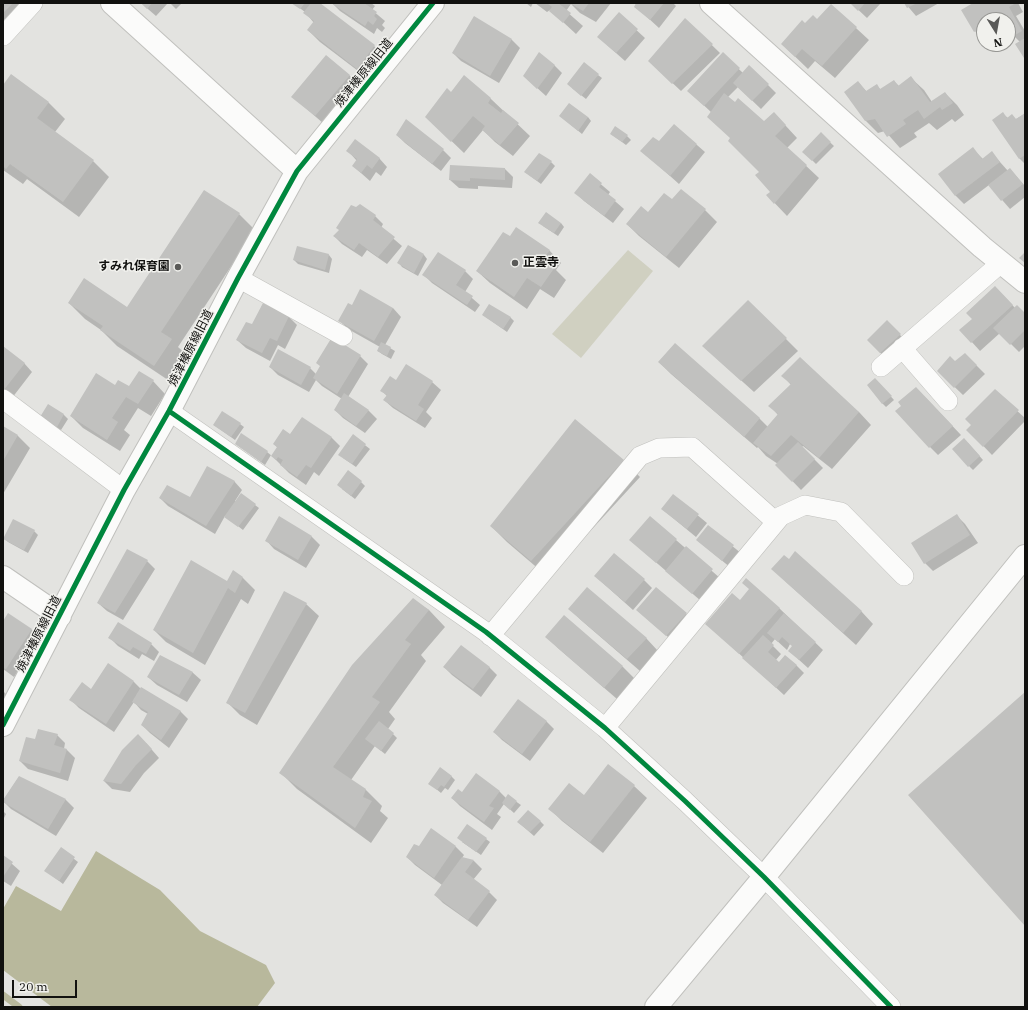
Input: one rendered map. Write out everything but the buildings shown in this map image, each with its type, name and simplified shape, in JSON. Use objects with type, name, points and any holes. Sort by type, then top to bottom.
[{"type":"street","points":[[3,36],[33,3]]},
{"type":"street","points":[[112,3],[297,171]]},
{"type":"street","name":"焼津榛原線旧道","points":[[3,725],[124,490],[169,411],[238,278],[297,171],[432,3]]},
{"type":"street","points":[[711,3],[1001,263],[1025,282]]},
{"type":"street","points":[[881,366],[1001,263]]},
{"type":"street","points":[[238,278],[343,336]]},
{"type":"street","points":[[902,348],[948,402]]},
{"type":"street","points":[[3,399],[124,490]]},
{"type":"street","points":[[169,411],[490,636],[605,728],[685,801],[764,877],[891,1007]]},
{"type":"street","points":[[490,636],[640,456],[659,448],[692,447],[776,522]]},
{"type":"street","points":[[605,728],[781,516],[805,505],[841,512],[904,576]]},
{"type":"street","points":[[656,1007],[764,877],[1025,556]]},
{"type":"street","points":[[3,576],[60,616]]},
{"type":"shaded area","points":[[628,250],[653,271],[581,358],[552,334]]},
{"type":"shaded area","points":[[96,851],[160,890],[200,931],[266,965],[275,983],[257,1007],[52,1007],[3,970],[3,909],[16,886],[61,911]]},
{"type":"waterway","points":[[3,995],[19,1007]]},
{"type":"cycle path","points":[[3,725],[124,490],[169,411],[238,278],[297,171],[433,3]]},
{"type":"cycle path","points":[[169,411],[486,632],[605,728],[685,801],[764,877],[891,1007]]},
{"type":"place","name":"正雲寺","points":[[515,263]]},
{"type":"place","name":"すみれ保育園","points":[[178,267]]}]
